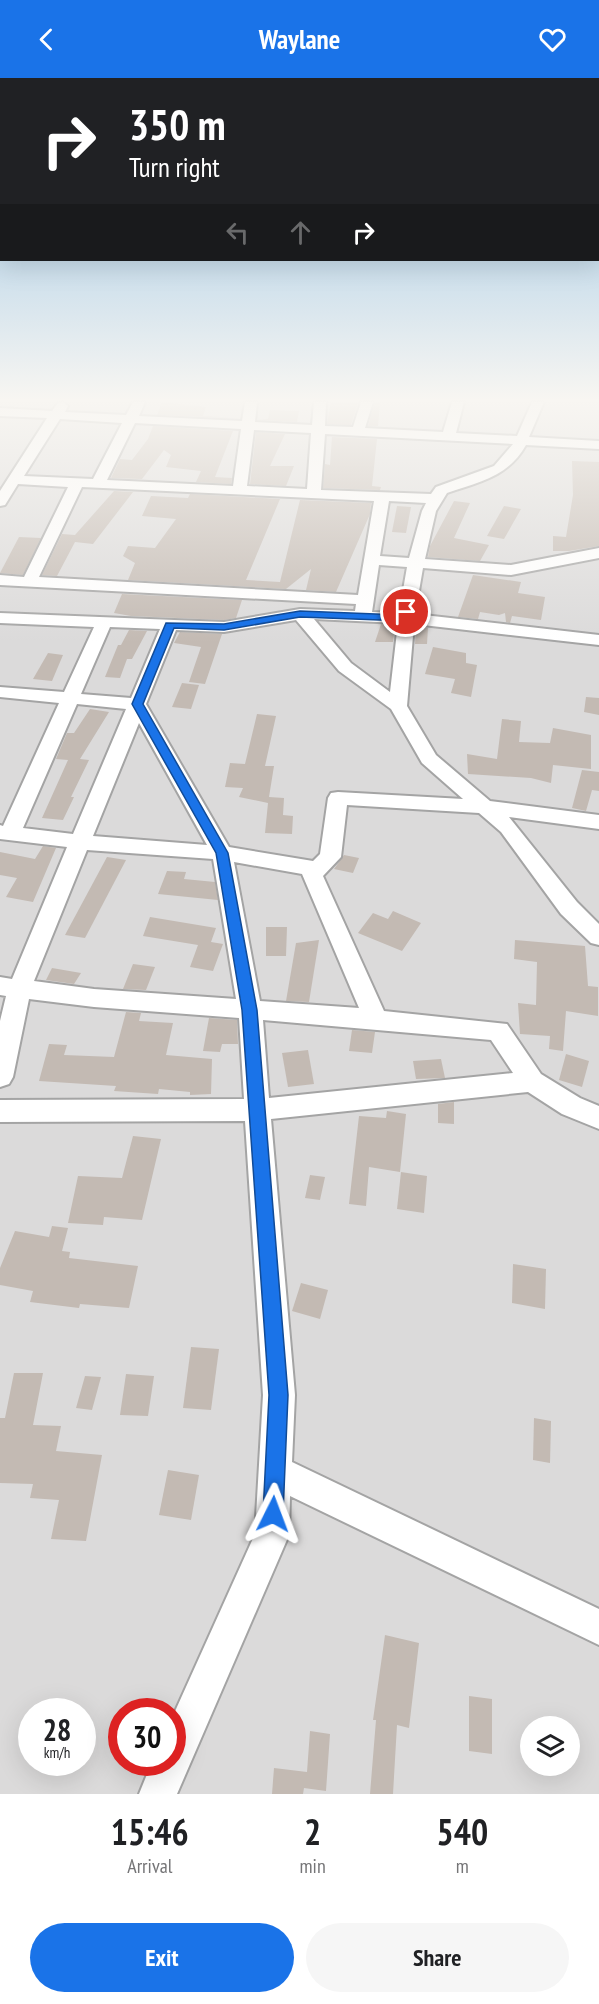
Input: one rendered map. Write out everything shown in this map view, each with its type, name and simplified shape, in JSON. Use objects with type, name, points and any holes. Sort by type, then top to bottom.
[{"type":"street","points":[[0,502],[12,482]]},
{"type":"street","points":[[57,482],[435,499]]},
{"type":"street","points":[[239,490],[240,482]]},
{"type":"street","points":[[314,494],[315,482]]},
{"type":"street","points":[[398,706],[406,618],[429,511],[441,490],[464,482]]},
{"type":"street","points":[[28,582],[76,483]]},
{"type":"street","points":[[364,608],[382,497]]},
{"type":"street","points":[[372,560],[511,570],[599,553]]},
{"type":"street","points":[[0,580],[364,608],[406,618],[599,640]]},
{"type":"street","points":[[0,618],[224,627],[300,614],[364,608]]},
{"type":"street","points":[[300,614],[345,667],[398,706],[429,759],[508,827],[569,908],[599,937]]},
{"type":"street","points":[[104,622],[5,832],[80,842],[222,853],[317,869]]},
{"type":"street","points":[[0,1077],[9,987],[80,842],[170,625]]},
{"type":"street","points":[[2,696],[70,698],[137,704]]},
{"type":"street","points":[[137,704],[222,853],[250,1010],[279,1395],[272,1535],[186,1730]]},
{"type":"street","points":[[376,1020],[312,874],[330,857],[338,798],[486,807],[599,822]]},
{"type":"street","points":[[9,987],[94,998],[498,1032],[532,1081],[571,1106],[599,1118]]},
{"type":"street","points":[[0,1111],[257,1110],[532,1081]]},
{"type":"street","points":[[275,1472],[599,1627]]},
{"type":"street","points":[[158,1794],[166,1776]]},
{"type":"shaded area","points":[[0,482],[599,482],[599,1794],[0,1794]]},
{"type":"building","points":[[197,482],[231,482],[231,484]]},
{"type":"building","points":[[250,482],[288,482],[286,486],[250,484]]},
{"type":"building","points":[[323,482],[372,482],[372,486],[381,487],[380,490],[323,488]]},
{"type":"building","points":[[573,482],[599,482],[599,546],[553,551],[553,536],[566,537],[573,495]]},
{"type":"building","points":[[114,491],[133,492],[93,544],[75,542],[57,576],[42,575],[62,534],[75,535]]},
{"type":"building","points":[[190,494],[280,499],[246,580],[280,582],[300,500],[371,503],[370,514],[336,592],[306,590],[311,569],[286,589],[128,580],[135,563],[123,556],[128,546],[155,548],[176,519],[142,516],[151,496],[188,498]]},
{"type":"building","points":[[454,501],[470,503],[454,538],[489,545],[480,561],[428,557],[430,546]]},
{"type":"building","points":[[397,506],[411,507],[406,533],[392,532]]},
{"type":"building","points":[[504,506],[521,509],[504,539],[487,536]]},
{"type":"building","points":[[19,537],[41,538],[23,575],[0,573]]},
{"type":"building","points":[[473,575],[521,582],[518,593],[545,597],[541,620],[512,616],[510,623],[506,622],[505,613],[499,615],[480,612],[478,619],[458,617]]},
{"type":"building","points":[[122,594],[242,600],[236,618],[224,620],[131,616],[114,613]]},
{"type":"building","points":[[381,624],[395,626],[393,642],[375,642]]},
{"type":"building","points":[[416,626],[428,628],[427,644],[415,644]]},
{"type":"building","points":[[129,630],[147,631],[132,659],[127,659],[120,678],[105,677],[118,645],[121,645]]},
{"type":"building","points":[[180,632],[222,634],[205,684],[189,682],[201,647],[174,643]]},
{"type":"building","points":[[433,647],[466,653],[466,663],[477,665],[471,697],[451,693],[455,679],[425,674]]},
{"type":"building","points":[[48,653],[63,655],[52,681],[33,679]]},
{"type":"building","points":[[182,683],[199,685],[191,709],[172,707]]},
{"type":"building","points":[[586,697],[599,698],[599,715],[584,712]]},
{"type":"building","points":[[90,709],[109,712],[80,759],[89,760],[71,797],[74,797],[63,820],[42,818],[68,760],[56,759],[67,733],[74,733]]},
{"type":"building","points":[[257,714],[276,716],[265,766],[274,766],[269,797],[284,798],[283,815],[293,816],[292,834],[265,833],[268,803],[239,797],[243,788],[225,787],[230,763],[245,764]]},
{"type":"building","points":[[502,719],[521,721],[519,742],[550,743],[553,728],[591,735],[591,769],[553,765],[551,783],[531,778],[468,774],[467,754],[497,759]]},
{"type":"building","points":[[582,770],[599,772],[599,791],[592,790],[586,811],[572,808]]},
{"type":"building","points":[[43,846],[56,848],[33,902],[6,897],[17,878],[0,875],[0,852],[35,859]]},
{"type":"building","points":[[344,855],[359,858],[353,873],[334,869]]},
{"type":"building","points":[[107,857],[126,860],[85,938],[65,935]]},
{"type":"building","points":[[167,871],[186,872],[184,879],[215,882],[218,900],[158,894]]},
{"type":"building","points":[[393,911],[421,923],[402,951],[358,933],[373,913],[388,919]]},
{"type":"building","points":[[150,917],[216,928],[211,942],[223,944],[213,971],[190,967],[198,945],[143,936]]},
{"type":"building","points":[[266,927],[287,927],[286,956],[266,956]]},
{"type":"building","points":[[319,940],[309,1002],[286,1001],[296,943]]},
{"type":"building","points":[[515,940],[585,946],[588,986],[598,987],[598,1016],[566,1011],[563,1051],[549,1049],[550,1036],[520,1034],[518,1003],[536,1005],[537,962],[514,959]]},
{"type":"building","points":[[133,964],[155,967],[146,990],[123,989]]},
{"type":"building","points":[[52,968],[81,973],[74,984],[46,980]]},
{"type":"building","points":[[126,1012],[141,1013],[139,1021],[173,1023],[166,1055],[212,1059],[211,1094],[190,1095],[190,1092],[159,1089],[158,1094],[114,1091],[116,1086],[39,1081],[49,1044],[67,1045],[64,1055],[114,1057]]},
{"type":"building","points":[[209,1018],[237,1020],[238,1044],[222,1044],[220,1052],[203,1051]]},
{"type":"building","points":[[352,1030],[375,1032],[372,1053],[349,1051]]},
{"type":"building","points":[[308,1050],[314,1084],[288,1087],[282,1053]]},
{"type":"building","points":[[566,1054],[589,1061],[582,1087],[559,1080]]},
{"type":"building","points":[[441,1059],[445,1078],[416,1079],[413,1061]]},
{"type":"building","points":[[454,1102],[454,1124],[438,1123],[438,1104]]},
{"type":"building","points":[[387,1111],[406,1114],[400,1172],[369,1167],[366,1206],[349,1204],[359,1116],[386,1118]]},
{"type":"building","points":[[133,1136],[161,1139],[142,1220],[104,1217],[103,1225],[68,1223],[78,1176],[122,1178]]},
{"type":"building","points":[[401,1172],[427,1176],[424,1213],[397,1209]]},
{"type":"building","points":[[310,1175],[325,1177],[320,1200],[305,1198]]},
{"type":"building","points":[[52,1226],[68,1228],[62,1251],[70,1252],[69,1258],[138,1266],[129,1308],[80,1304],[79,1308],[30,1302],[33,1291],[0,1285],[0,1268],[15,1231],[49,1237]]},
{"type":"building","points":[[513,1264],[546,1269],[545,1309],[512,1303]]},
{"type":"building","points":[[301,1283],[328,1290],[320,1319],[292,1311]]},
{"type":"building","points":[[191,1347],[219,1349],[211,1410],[183,1408]]},
{"type":"building","points":[[14,1373],[43,1373],[33,1425],[61,1426],[56,1451],[102,1455],[86,1541],[51,1539],[59,1500],[30,1498],[33,1484],[0,1483],[0,1418],[5,1418]]},
{"type":"building","points":[[126,1374],[154,1376],[148,1416],[120,1415]]},
{"type":"building","points":[[85,1376],[101,1377],[92,1410],[76,1408]]},
{"type":"building","points":[[534,1418],[551,1421],[550,1463],[533,1460]]},
{"type":"building","points":[[168,1470],[199,1475],[191,1520],[159,1515]]},
{"type":"building","points":[[385,1635],[419,1643],[409,1728],[397,1725],[393,1794],[370,1794],[376,1720],[373,1720]]},
{"type":"building","points":[[469,1696],[492,1699],[492,1754],[469,1751]]},
{"type":"building","points":[[310,1731],[330,1734],[326,1791],[304,1788],[303,1794],[272,1794],[274,1768],[307,1772]]},
{"type":"route","points":[[273,1514],[279,1395],[250,1010],[222,853],[137,704],[170,625],[224,627],[300,614],[406,618],[406,612]]}]
